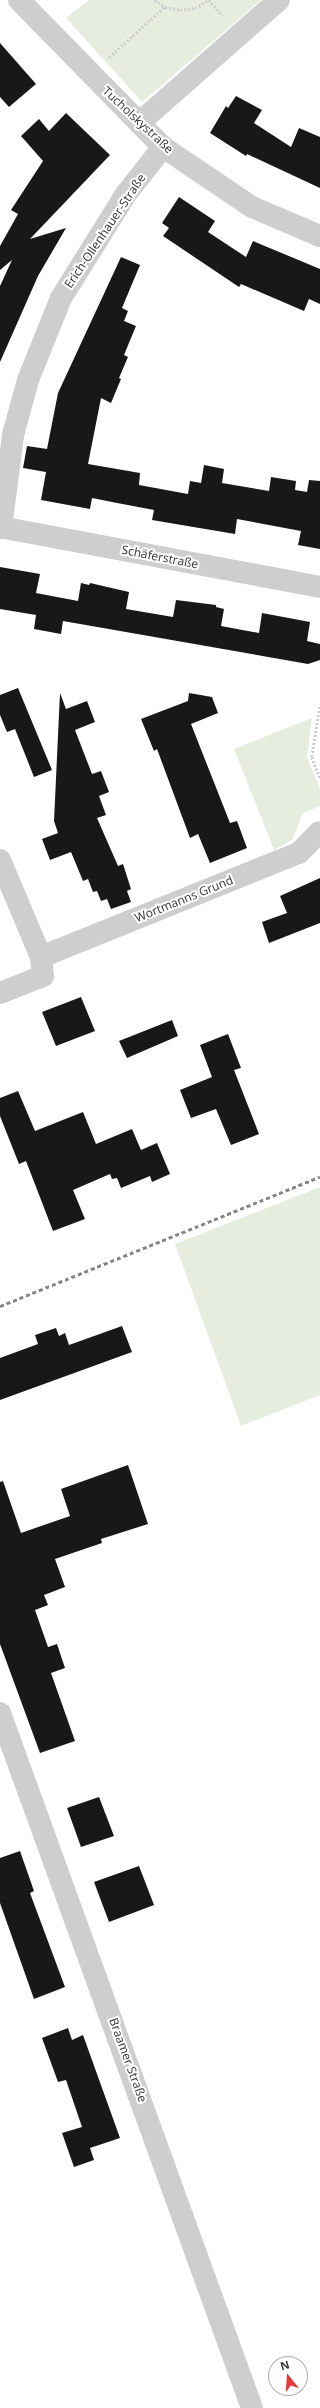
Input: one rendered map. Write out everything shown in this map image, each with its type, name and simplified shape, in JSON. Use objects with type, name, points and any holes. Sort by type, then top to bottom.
[{"type":"street","name":"Tucholskystraße","points":[[19,0],[164,147],[252,207],[320,236]]},
{"type":"street","points":[[139,123],[279,0]]},
{"type":"street","name":"Erich-Ollenhauer-Straße","points":[[1,528],[15,428],[28,380],[61,298],[126,194],[164,147]]},
{"type":"street","name":"Schäferstraße","points":[[1,528],[320,587]]},
{"type":"street","name":"Wortmanns Grund","points":[[41,957],[300,854],[320,832]]},
{"type":"street","points":[[0,860],[41,957],[43,976],[0,993]]},
{"type":"street","name":"Braamer Straße","points":[[0,1713],[252,2408]]},
{"type":"path","points":[[155,0],[165,7],[180,10],[195,8],[209,0]]},
{"type":"path","points":[[91,74],[165,7]]},
{"type":"path","points":[[320,707],[312,757],[320,778]]},
{"type":"shaded area","points":[[89,0],[261,0],[142,102],[66,18]]},
{"type":"shaded area","points":[[312,718],[307,757],[320,789],[320,806],[303,813],[292,840],[274,850],[234,749]]},
{"type":"shaded area","points":[[320,1187],[320,1395],[241,1426],[175,1244]]},
{"type":"building","points":[[0,43],[36,84],[9,107],[0,97]]},
{"type":"building","points":[[236,96],[262,110],[254,123],[291,147],[299,128],[320,137],[320,188],[247,154],[246,156],[210,133],[226,106],[228,108]]},
{"type":"building","points":[[66,113],[110,155],[30,239],[66,228],[38,276],[0,362],[0,286],[12,260],[0,270],[0,246],[18,214],[11,210],[43,161],[21,136],[39,119],[49,131]]},
{"type":"building","points":[[179,197],[215,221],[208,232],[246,257],[253,241],[320,269],[320,304],[309,299],[304,311],[241,284],[239,287],[163,236],[169,228],[162,223]]},
{"type":"building","points":[[121,257],[140,265],[122,308],[128,311],[124,321],[136,326],[124,355],[128,357],[111,403],[101,398],[88,464],[140,473],[139,485],[188,494],[190,481],[201,483],[204,465],[224,469],[222,483],[269,491],[271,477],[296,481],[295,490],[307,492],[309,480],[320,481],[320,549],[298,545],[301,531],[237,519],[235,534],[152,520],[154,510],[92,498],[90,509],[41,500],[46,472],[23,468],[27,446],[47,449],[58,393]]},
{"type":"building","points":[[0,567],[40,574],[36,593],[78,601],[81,583],[89,585],[90,583],[129,592],[126,609],[173,617],[176,600],[216,605],[216,607],[224,609],[221,626],[259,633],[262,613],[310,622],[307,641],[320,644],[320,660],[308,664],[63,621],[61,634],[34,629],[36,615],[0,609]]},
{"type":"building","points":[[18,688],[52,770],[34,777],[15,729],[7,732],[0,715],[0,695]]},
{"type":"building","points":[[60,693],[66,709],[87,701],[95,722],[75,730],[92,774],[101,771],[109,792],[99,796],[106,815],[97,818],[118,866],[123,864],[131,889],[127,891],[131,902],[111,909],[107,899],[101,901],[97,891],[93,892],[88,879],[83,881],[71,852],[50,860],[42,839],[58,833],[54,821]]},
{"type":"building","points":[[189,693],[212,697],[218,713],[191,724],[230,823],[237,821],[247,848],[210,863],[198,834],[190,838],[157,749],[154,751],[141,719],[188,701]]},
{"type":"building","points":[[320,878],[320,923],[269,943],[262,922],[287,913],[280,896]]},
{"type":"building","points":[[81,997],[95,1031],[56,1046],[42,1012]]},
{"type":"building","points":[[172,1020],[178,1036],[127,1058],[119,1041]]},
{"type":"building","points":[[228,1034],[241,1068],[234,1070],[259,1134],[231,1145],[216,1109],[191,1118],[180,1090],[212,1077],[200,1045]]},
{"type":"building","points":[[18,1091],[35,1131],[83,1112],[96,1144],[132,1129],[141,1150],[157,1143],[170,1174],[152,1182],[150,1176],[121,1188],[117,1178],[112,1179],[110,1174],[73,1190],[85,1219],[53,1231],[26,1161],[19,1164],[0,1116],[0,1098]]},
{"type":"building","points":[[122,1326],[132,1352],[0,1400],[0,1358],[38,1344],[35,1335],[56,1328],[59,1336],[65,1333],[69,1345]]},
{"type":"building","points":[[128,1465],[148,1524],[101,1539],[102,1543],[55,1559],[65,1587],[44,1595],[48,1605],[35,1610],[48,1647],[57,1644],[65,1668],[51,1673],[75,1741],[40,1753],[0,1644],[0,1482],[3,1481],[21,1533],[70,1516],[61,1489]]},
{"type":"building","points":[[99,1797],[114,1836],[81,1847],[67,1808]]},
{"type":"building","points":[[20,1851],[34,1891],[30,1893],[65,1987],[34,1999],[0,1903],[0,1858]]},
{"type":"building","points":[[139,1866],[154,1905],[109,1922],[94,1882]]},
{"type":"building","points":[[68,2028],[72,2040],[83,2035],[120,2138],[90,2148],[94,2160],[74,2167],[62,2133],[82,2127],[66,2080],[58,2082],[42,2038]]},
{"type":"railway","points":[[0,1306],[320,1177]]}]
